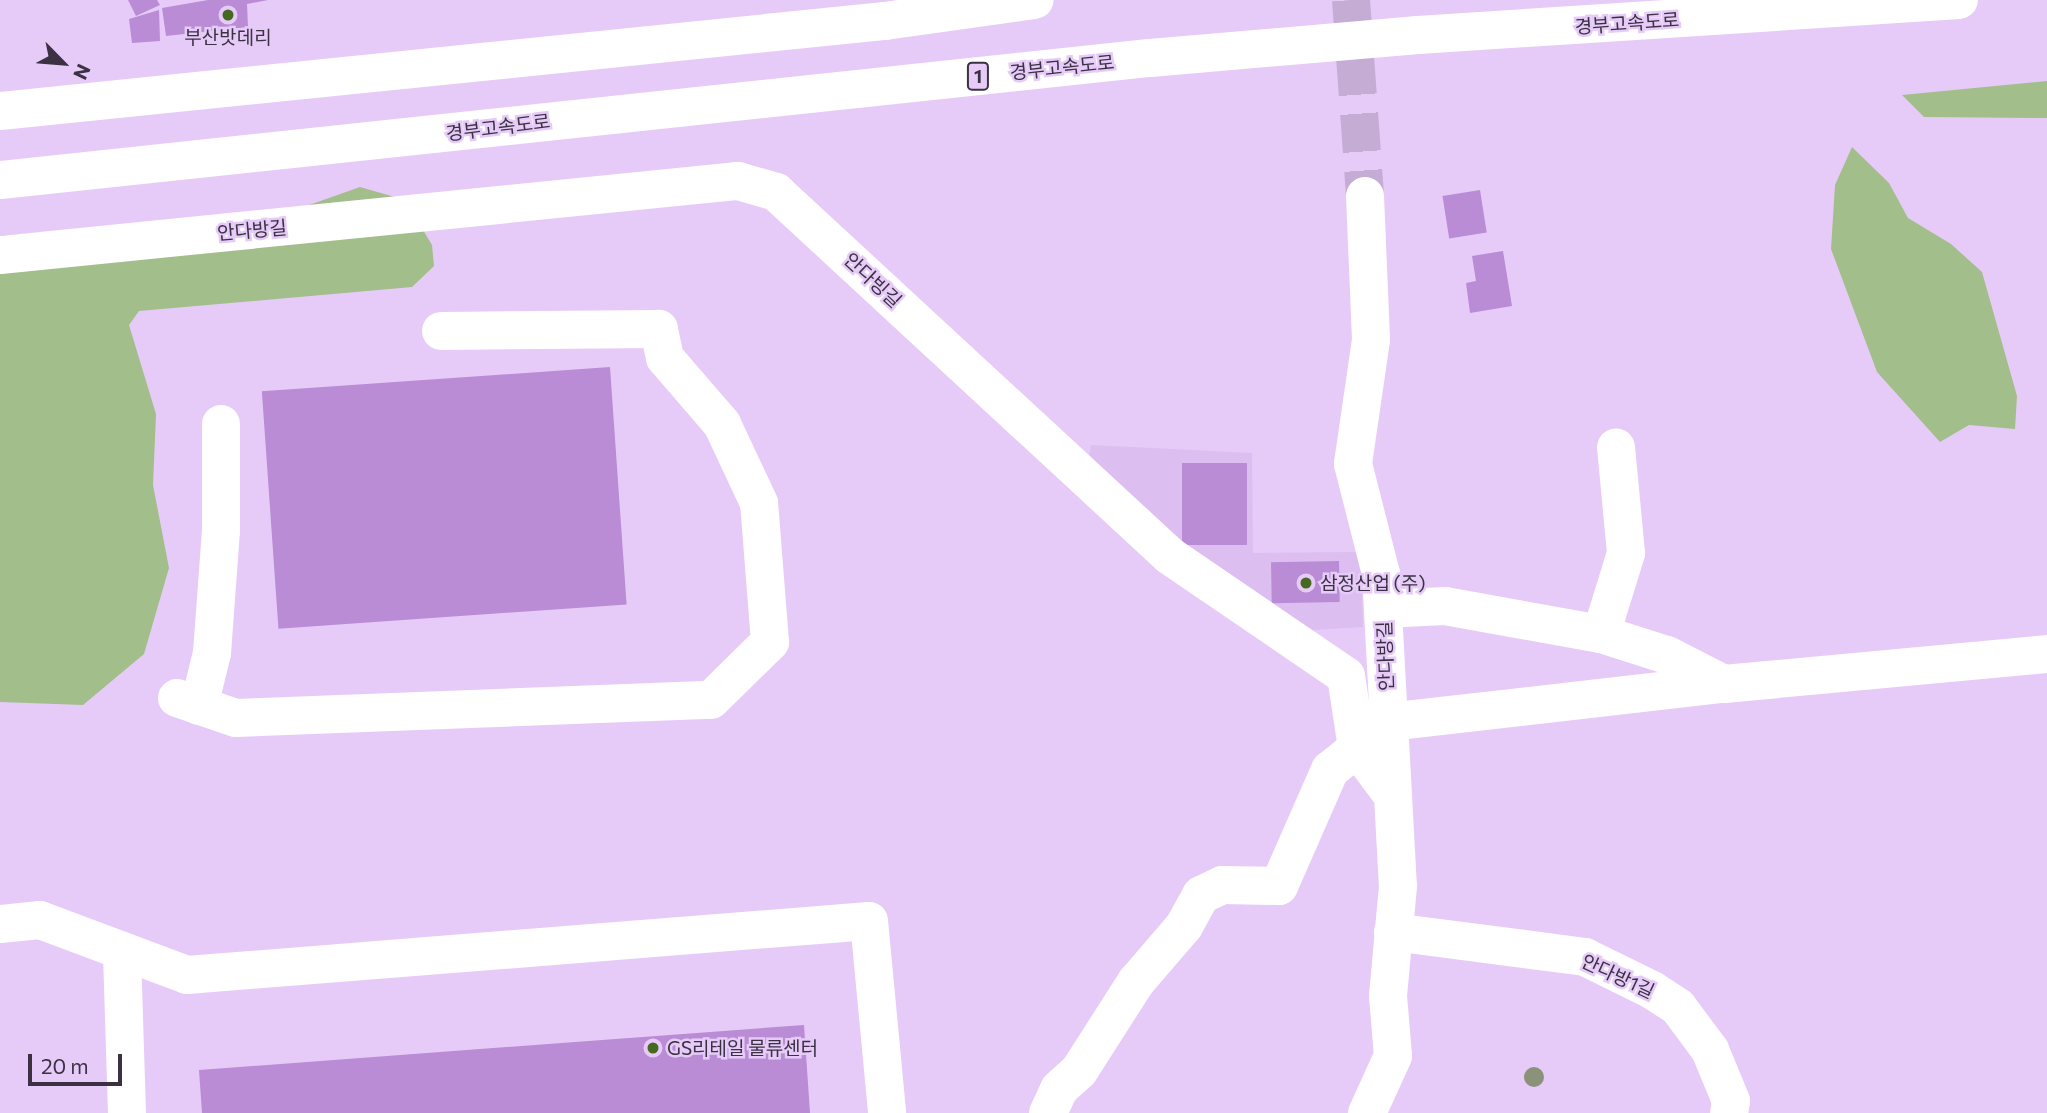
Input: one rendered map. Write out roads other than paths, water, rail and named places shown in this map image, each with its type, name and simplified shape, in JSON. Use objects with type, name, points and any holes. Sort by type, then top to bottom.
[{"type":"main road","points":[[0,111],[885,21],[1035,0]]},
{"type":"main road","name":"경부고속도로","points":[[0,180],[1163,57],[1959,0]]},
{"type":"main road","name":"안다빙길","points":[[504,206],[738,181],[776,192],[1170,556],[1346,676]]},
{"type":"main road","name":"안다방길","points":[[1365,196],[1371,340],[1353,464],[1381,574],[1385,664],[1366,731],[1393,796],[1398,886],[1392,942],[1393,1056],[1367,1113]]},
{"type":"main road","name":"안다방길","points":[[0,255],[504,206]]},
{"type":"main road","points":[[221,424],[221,531],[212,653],[188,702],[236,718],[711,700],[770,642],[759,503],[722,424],[665,358],[659,329],[441,331]]},
{"type":"main road","points":[[1601,634],[1626,553],[1616,447]]},
{"type":"main road","points":[[1383,609],[1445,606],[1601,634],[1667,655],[1724,684]]},
{"type":"main road","points":[[1048,1113],[1059,1089],[1079,1072],[1136,982],[1184,926],[1201,895],[1223,885],[1279,886],[1330,770],[1366,731],[1724,684],[2047,654]]},
{"type":"main road","points":[[1366,731],[1346,676],[1385,664]]},
{"type":"main road","points":[[0,924],[40,920],[122,954],[187,975],[869,921],[887,1113]]},
{"type":"main road","name":"안다방1길","points":[[1392,942],[1584,957],[1652,990],[1678,1007],[1710,1050],[1731,1101],[1730,1113]]},
{"type":"main road","points":[[122,954],[127,1113]]},
{"type":"tunnel","points":[[1351,0],[1365,196]]},
{"type":"place","name":"부산밧데리","points":[[228,15]]},
{"type":"place","name":"삼정산업 (주)","points":[[1306,583]]},
{"type":"place","name":"GS리테일 물류센터","points":[[653,1048]]}]
